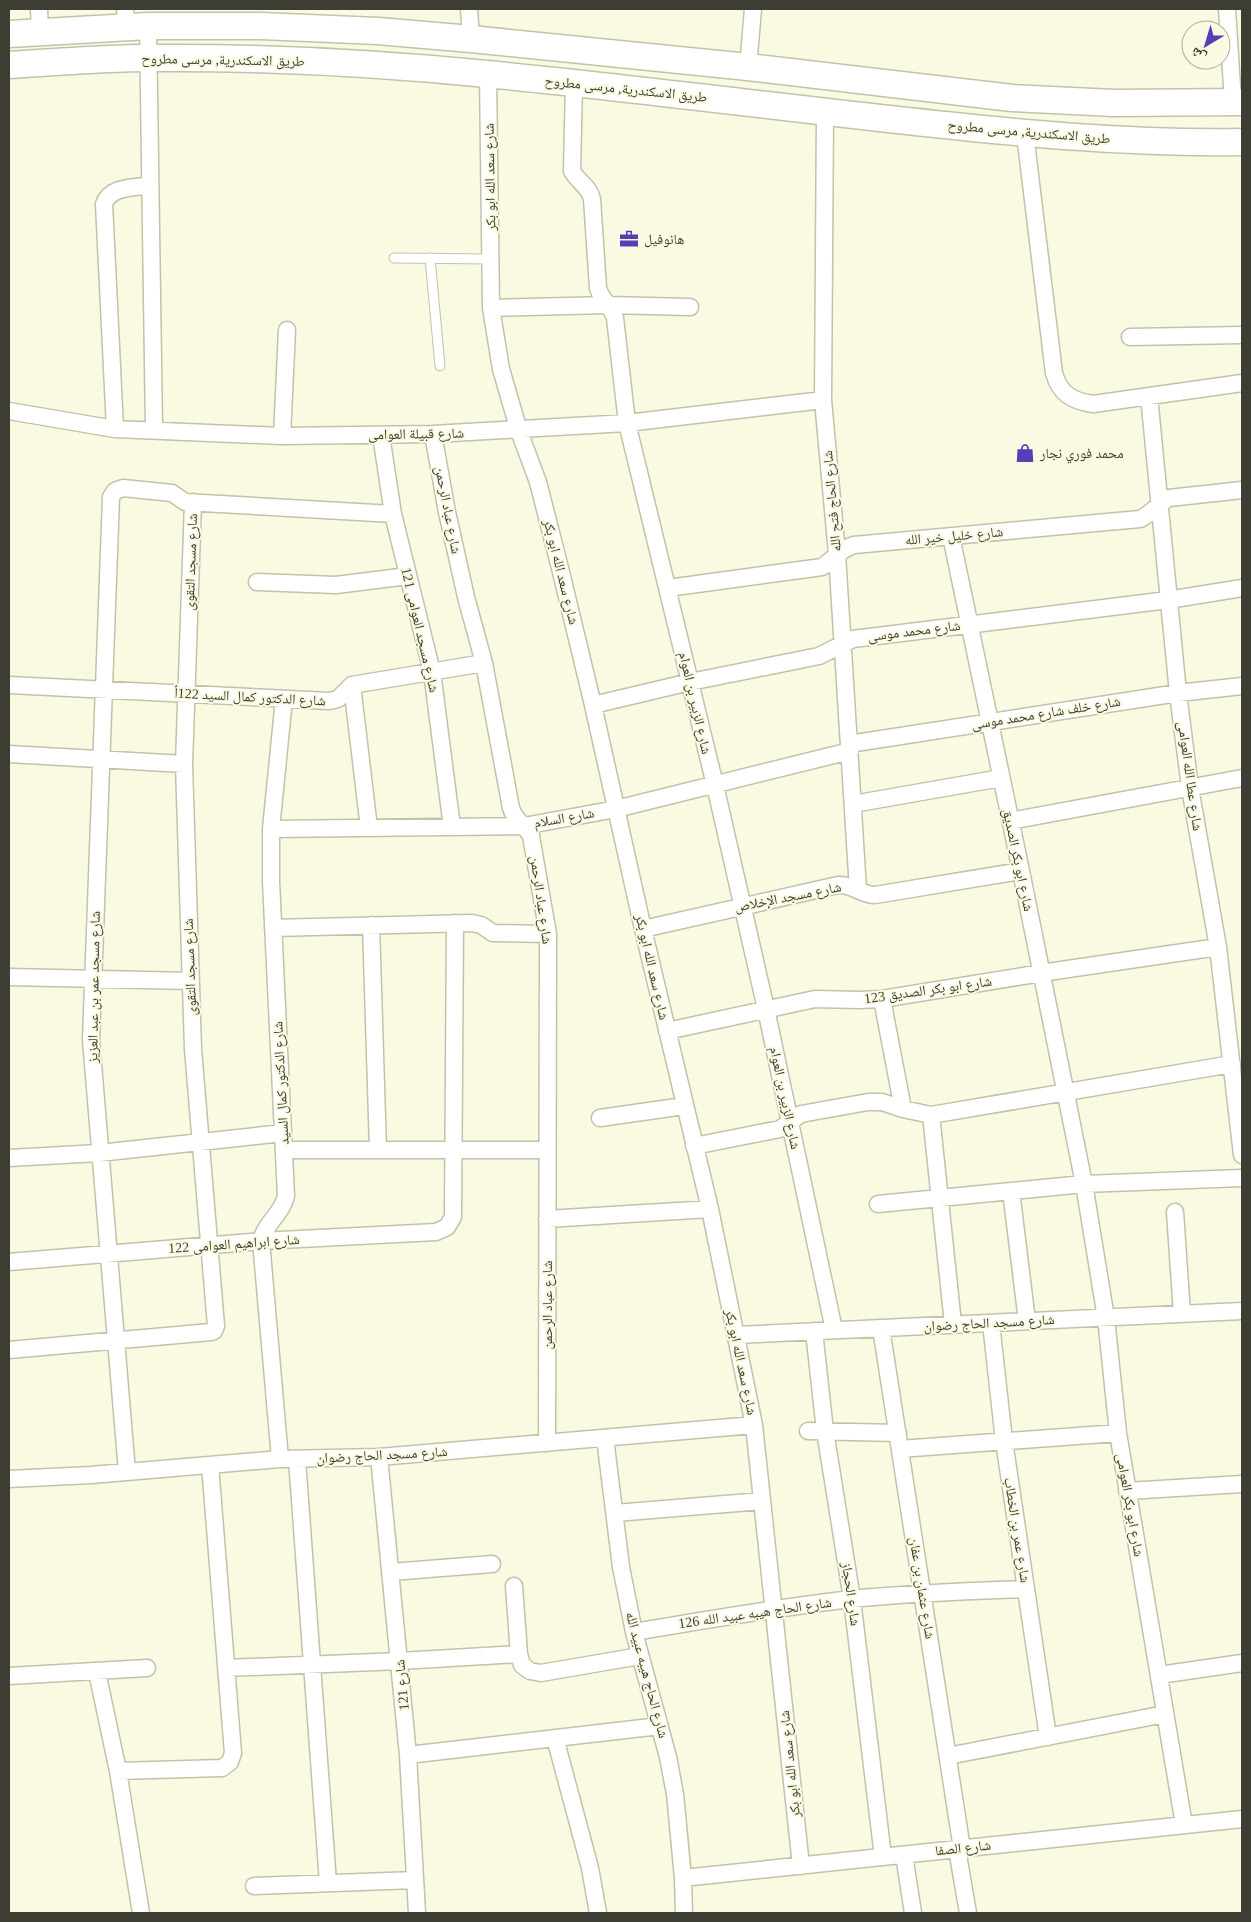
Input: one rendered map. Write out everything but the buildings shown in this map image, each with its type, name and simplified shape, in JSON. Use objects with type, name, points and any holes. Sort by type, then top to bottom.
[{"type":"main road","points":[[9,34],[40,20],[134,21],[378,31],[748,67],[1012,98],[1114,103],[1238,102]]},
{"type":"main road","name":"طريق الاسكندرية, مرسى مطروح","points":[[9,65],[148,58],[281,59],[375,64],[574,83],[1025,134],[1115,140],[1203,143],[1242,142]]},
{"type":"main road","points":[[1114,103],[1115,140]]},
{"type":"main road","points":[[1202,103],[1203,143]]},
{"type":"street","points":[[469,9],[471,39]]},
{"type":"street","points":[[748,67],[753,9]]},
{"type":"street","points":[[1227,9],[1238,102]]},
{"type":"street","points":[[134,21],[148,58],[154,430]]},
{"type":"street","name":"شارع سعد الله ابو بكر","points":[[488,74],[491,308],[501,369],[519,431],[538,482],[560,568],[684,1106],[710,1209],[736,1335],[754,1425],[801,1866]]},
{"type":"street","name":"شارع الزبير بن العوام","points":[[574,83],[571,165],[574,175],[588,187],[592,199],[598,288],[599,294],[613,312],[626,423],[715,785],[766,1009],[834,1330]]},
{"type":"street","name":"شارع الحاج فتح الله","points":[[825,112],[823,400],[838,554],[858,890]]},
{"type":"street","points":[[1025,134],[1054,373],[1063,392],[1071,398],[1093,404],[1242,383]]},
{"type":"street","points":[[115,429],[104,204],[112,193],[150,185]]},
{"type":"street","points":[[491,308],[608,305],[690,307]]},
{"type":"street","points":[[282,436],[287,330]]},
{"type":"street","points":[[1130,337],[1242,335]]},
{"type":"street","name":"شارع عطا الله العوامى","points":[[1149,396],[1158,505],[1178,693],[1190,788],[1218,947],[1242,1155]]},
{"type":"street","name":"شارع قبيلة العوامى","points":[[9,411],[115,429],[282,436],[381,435],[519,431],[626,423],[823,400]]},
{"type":"street","name":"شارع عباد الرحمن","points":[[433,434],[451,530],[484,663],[511,808],[515,818],[531,836],[548,934],[547,1443]]},
{"type":"street","name":"شارع مسجد العوامى 121","points":[[381,435],[393,514],[432,672],[452,827]]},
{"type":"street","name":"شارع مسجد عمر بن عبد العزيز","points":[[127,1472],[91,1040],[110,500],[116,490],[122,488],[167,492],[177,495],[185,502],[194,502]]},
{"type":"street","name":"شارع خليل خير الله","points":[[668,588],[822,567],[832,561],[847,547],[854,545],[1140,518],[1147,515],[1169,498],[1242,490]]},
{"type":"street","points":[[194,502],[393,514]]},
{"type":"street","name":"شارع مسجد التقوى","points":[[115,1340],[214,1331],[216,1326],[193,1050],[184,764],[194,502]]},
{"type":"street","name":"شارع ابو بكر الصديق","points":[[950,536],[1002,778],[1084,1184]]},
{"type":"street","points":[[256,582],[336,585],[408,576]]},
{"type":"street","name":"شارع محمد موسى","points":[[593,705],[690,682],[819,656],[830,652],[843,642],[853,639],[1168,600],[1242,588]]},
{"type":"street","name":"شارع الدكتور كمال السيد 122أ","points":[[9,685],[334,700],[341,697],[352,685],[484,663]]},
{"type":"street","points":[[352,685],[369,828]]},
{"type":"street","name":"شارع خلف شارع محمد موسى","points":[[850,748],[990,722],[1178,693],[1242,686]]},
{"type":"street","name":"شارع الدكتور كمال السيد","points":[[261,1241],[268,1224],[276,1216],[284,1203],[286,1190],[271,881],[271,829],[284,699]]},
{"type":"street","name":"شارع السلام","points":[[271,829],[524,826],[616,809],[715,785],[850,748]]},
{"type":"street","points":[[9,754],[184,764]]},
{"type":"street","points":[[853,804],[1002,778]]},
{"type":"street","points":[[1010,821],[1242,778]]},
{"type":"street","name":"شارع مسجد الإخلاص","points":[[643,929],[838,884],[852,886],[869,895],[875,895],[1021,871]]},
{"type":"street","points":[[454,1150],[455,923]]},
{"type":"street","points":[[274,928],[477,923],[494,933],[548,934]]},
{"type":"street","points":[[371,925],[378,1150]]},
{"type":"street","name":"شارع ابو بكر الصديق 123","points":[[667,1031],[815,998],[882,999],[1041,972],[1218,947]]},
{"type":"street","points":[[9,977],[190,981]]},
{"type":"street","points":[[882,999],[903,1109]]},
{"type":"street","points":[[694,1146],[780,1128],[802,1114],[868,1102],[882,1102],[931,1115],[1232,1064]]},
{"type":"street","points":[[600,1118],[684,1106]]},
{"type":"street","points":[[931,1115],[952,1324]]},
{"type":"street","points":[[9,1158],[99,1153],[283,1133]]},
{"type":"street","points":[[284,1150],[547,1150]]},
{"type":"street","name":"شارع ابراهيم العوامى 122","points":[[9,1262],[261,1241],[436,1232],[447,1227],[453,1217],[454,1150]]},
{"type":"street","points":[[878,1204],[1084,1184],[1242,1178]]},
{"type":"street","name":"شارع ابو بكر العوامى","points":[[1084,1184],[1106,1318],[1118,1433],[1127,1491],[1184,1825]]},
{"type":"street","points":[[1011,1191],[1027,1321]]},
{"type":"street","points":[[547,1219],[710,1209]]},
{"type":"street","points":[[1174,1212],[1182,1314]]},
{"type":"street","points":[[261,1241],[280,1459]]},
{"type":"street","name":"شارع مسجد الحاج رضوان","points":[[736,1335],[1242,1310]]},
{"type":"street","name":"شارع عمر بن الخطاب","points":[[991,1323],[1004,1441],[1048,1737]]},
{"type":"street","name":"شارع عثمان بن عفان","points":[[882,1328],[948,1756],[968,1913]]},
{"type":"street","name":"شارع الحجاز","points":[[814,1331],[825,1431],[852,1599],[883,1857]]},
{"type":"street","points":[[9,1350],[115,1340]]},
{"type":"street","name":"شارع مسجد الحاج رضوان","points":[[9,1479],[127,1472],[280,1459],[379,1457],[754,1425]]},
{"type":"street","points":[[808,1431],[825,1431],[899,1441],[1004,1441],[1118,1433]]},
{"type":"street","name":"شارع الحاج هيبه عبيد الله","points":[[606,1438],[620,1567],[640,1656],[668,1757],[675,1794],[683,1878],[684,1913]]},
{"type":"street","name":"شارع 121","points":[[379,1457],[400,1661],[418,1913]]},
{"type":"street","points":[[297,1459],[328,1883]]},
{"type":"street","points":[[118,1771],[222,1768],[230,1762],[233,1753],[210,1465]]},
{"type":"street","points":[[1127,1491],[1242,1484]]},
{"type":"street","points":[[615,1512],[762,1501]]},
{"type":"street","points":[[391,1572],[492,1564]]},
{"type":"street","points":[[514,1586],[519,1654],[522,1665],[530,1671],[541,1673],[640,1656]]},
{"type":"street","name":"شارع الحاج هيبه عبيد الله 126","points":[[634,1632],[775,1608],[852,1599],[923,1593],[1026,1589]]},
{"type":"street","points":[[227,1668],[519,1654]]},
{"type":"street","points":[[1159,1675],[1242,1663]]},
{"type":"street","points":[[9,1676],[146,1668]]},
{"type":"street","points":[[97,1672],[118,1771],[141,1913]]},
{"type":"street","points":[[948,1756],[1166,1714]]},
{"type":"street","points":[[408,1755],[660,1726]]},
{"type":"street","points":[[555,1738],[590,1868],[598,1913]]},
{"type":"street","name":"شارع الصفا","points":[[683,1878],[1242,1819]]},
{"type":"street","points":[[904,1855],[913,1913]]},
{"type":"street","points":[[254,1886],[415,1880]]},
{"type":"lane","points":[[394,258],[491,259]]},
{"type":"lane","points":[[430,258],[440,366]]},
{"type":"place","name":"هانوفيل","points":[[629,239]]},
{"type":"place","name":"محمد فوري نجار","points":[[1025,453]]}]
